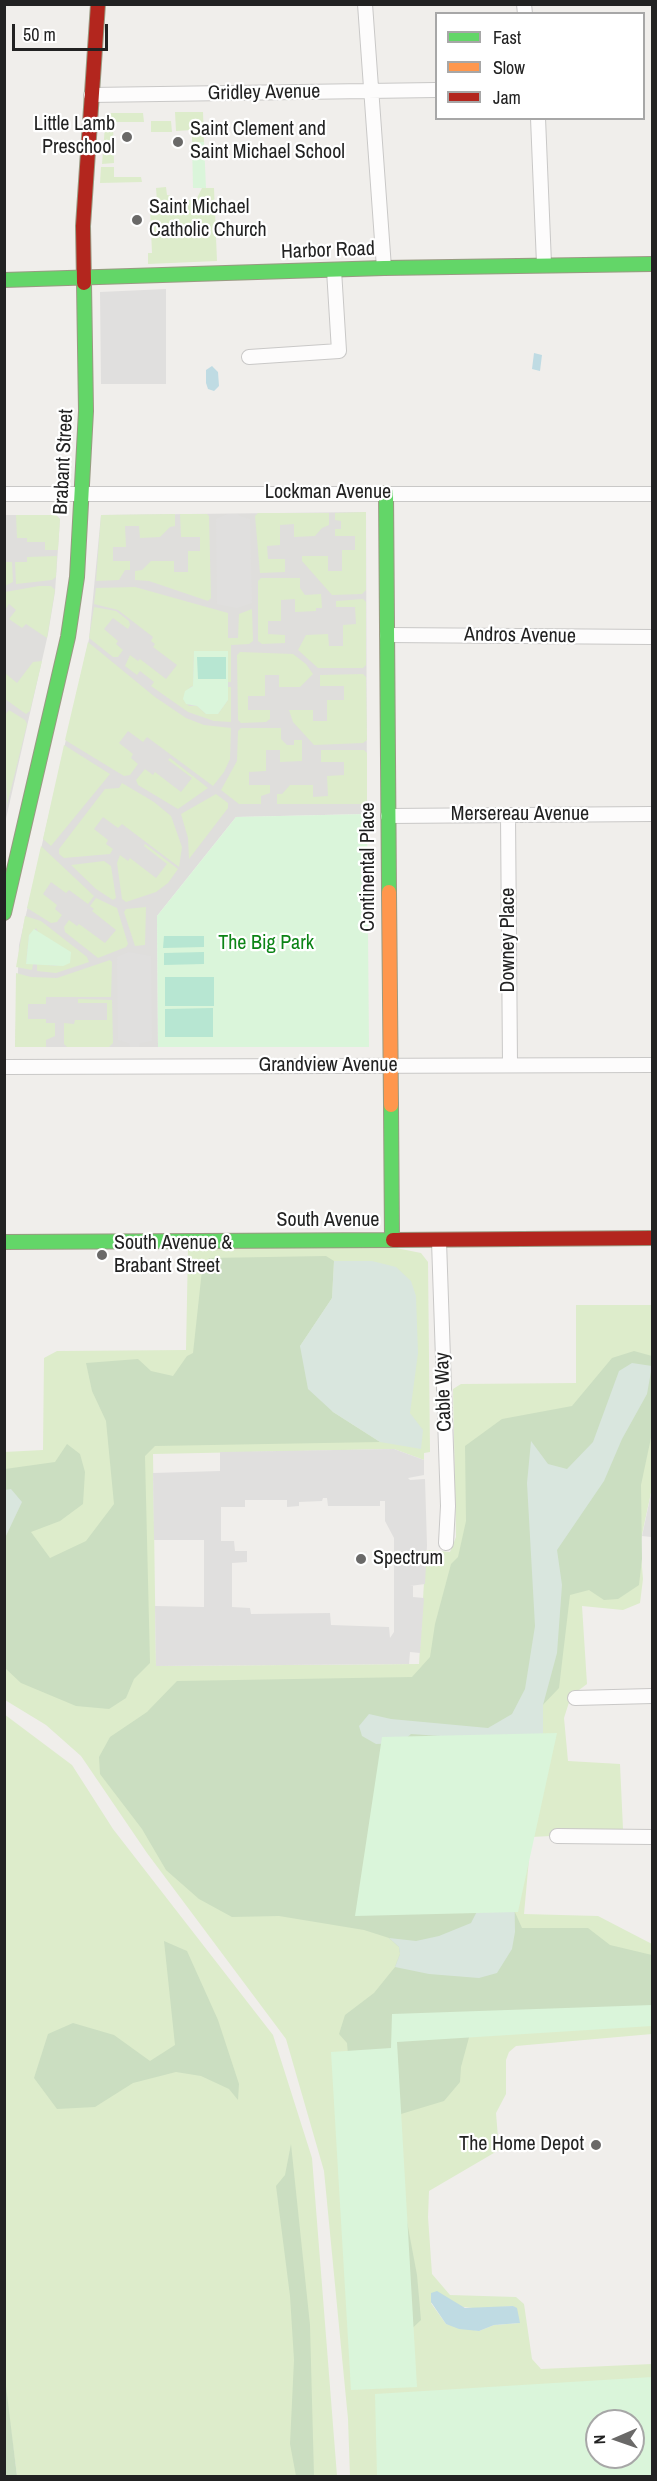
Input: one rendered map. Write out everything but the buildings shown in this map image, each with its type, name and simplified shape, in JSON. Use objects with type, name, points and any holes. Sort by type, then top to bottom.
[{"type":"street","name":"Brabant Street","points":[[4,913],[68,637],[77,577],[83,494],[87,377],[83,207],[98,4]]},
{"type":"street","points":[[365,4],[384,268]]},
{"type":"street","name":"Gridley Avenue","points":[[91,95],[435,90]]},
{"type":"street","points":[[538,120],[544,264]]},
{"type":"street","name":"Harbor Road","points":[[4,280],[544,264],[652,264]]},
{"type":"street","points":[[249,357],[339,351],[334,270]]},
{"type":"street","name":"Continental Place","points":[[386,493],[392,1240]]},
{"type":"street","name":"Lockman Avenue","points":[[4,494],[652,494]]},
{"type":"street","name":"Andros Avenue","points":[[387,635],[652,637]]},
{"type":"street","name":"Mersereau Avenue","points":[[388,816],[652,814]]},
{"type":"street","name":"Downey Place","points":[[508,815],[510,1065]]},
{"type":"street","name":"Grandview Avenue","points":[[4,1067],[652,1065]]},
{"type":"street","name":"South Avenue","points":[[4,1242],[652,1238]]},
{"type":"street","name":"Cable Way","points":[[439,1241],[448,1506],[446,1543]]},
{"type":"street","points":[[576,1698],[652,1696]]},
{"type":"street","points":[[557,1836],[652,1837]]},
{"type":"shaded area","points":[[166,289],[166,384],[101,384],[100,292]]},
{"type":"shaded area","points":[[366,512],[367,814],[236,817],[157,916],[158,1047],[15,1047],[19,945],[89,639],[101,515]]},
{"type":"shaded area","points":[[228,514],[238,514],[250,519],[252,603],[237,608],[217,604],[216,519]]},
{"type":"shaded area","points":[[5,515],[56,515],[60,519],[55,592],[48,634],[5,823]]},
{"type":"shaded area","points":[[129,952],[151,956],[152,1041],[140,1043],[139,1047],[130,1047],[129,1043],[118,1040],[117,957]]},
{"type":"shaded area","points":[[334,1261],[372,1261],[396,1267],[411,1281],[416,1296],[418,1353],[410,1413],[423,1430],[421,1449],[380,1442],[333,1412],[308,1389],[300,1346],[332,1298]]},
{"type":"shaded area","points":[[632,1363],[652,1366],[647,1394],[622,1439],[604,1481],[557,1550],[562,1585],[557,1653],[543,1705],[543,1770],[514,1873],[515,1932],[512,1949],[497,1973],[479,1978],[429,1974],[395,1967],[400,1954],[399,1947],[389,1938],[416,1941],[439,1936],[471,1923],[491,1884],[512,1741],[411,1734],[401,1743],[376,1744],[362,1736],[359,1726],[369,1714],[391,1719],[488,1728],[512,1714],[525,1689],[535,1626],[527,1483],[531,1441],[548,1464],[567,1469],[593,1442],[619,1371]]},
{"type":"shaded area","points":[[394,1449],[424,1460],[424,1475],[408,1478],[410,1480],[425,1479],[427,1545],[425,1584],[410,1586],[413,1586],[413,1597],[424,1598],[420,1653],[410,1652],[409,1664],[156,1666],[155,1606],[204,1607],[204,1540],[154,1540],[153,1473],[220,1471],[220,1452]],"holes":[[[323,1498],[327,1498],[328,1506],[380,1506],[380,1501],[385,1501],[385,1521],[394,1538],[394,1632],[390,1638],[389,1627],[331,1625],[330,1613],[251,1614],[250,1608],[232,1607],[232,1563],[247,1562],[247,1551],[235,1551],[234,1541],[221,1541],[221,1507],[245,1507],[245,1500],[287,1500],[287,1507],[299,1506],[299,1502],[322,1501]]]},
{"type":"shaded area","points":[[11,1489],[22,1502],[5,1538],[5,1490]]},
{"type":"shaded area","points":[[652,1489],[652,1542],[651,1537],[642,1536]]},
{"type":"green space","points":[[175,112],[203,112],[204,142],[192,142],[192,130],[176,131]]},
{"type":"green space","points":[[106,113],[143,113],[144,122],[113,122],[114,163],[102,164]]},
{"type":"green space","points":[[151,121],[171,121],[172,132],[151,132]]},
{"type":"green space","points":[[192,142],[204,142],[206,188],[193,188]]},
{"type":"green space","points":[[101,167],[114,167],[114,177],[141,177],[142,182],[100,183]]},
{"type":"green space","points":[[166,187],[167,195],[172,196],[173,201],[157,201],[156,188]]},
{"type":"green space","points":[[202,188],[214,188],[217,261],[148,264],[148,253],[152,253],[150,208],[177,207],[177,200],[196,200]]},
{"type":"green space","points":[[366,512],[366,590],[362,594],[332,595],[302,561],[302,556],[328,556],[328,571],[342,571],[342,550],[355,550],[355,536],[335,536],[335,529],[341,529],[341,521],[335,520],[335,513]]},
{"type":"green space","points":[[258,513],[329,513],[329,525],[322,528],[315,536],[294,537],[294,524],[280,525],[280,545],[267,546],[268,559],[285,559],[285,572],[260,573],[255,516]]},
{"type":"green space","points":[[175,514],[175,526],[170,527],[160,537],[140,538],[139,526],[125,526],[126,547],[113,547],[113,561],[130,561],[130,570],[125,570],[119,580],[96,581],[101,515]]},
{"type":"green space","points":[[180,514],[207,514],[209,516],[211,598],[208,601],[149,581],[135,580],[135,571],[142,570],[151,561],[174,561],[174,572],[188,572],[188,551],[200,551],[200,537],[181,537]]},
{"type":"green space","points":[[16,515],[56,515],[60,519],[58,550],[45,550],[45,542],[27,542],[27,538],[17,538]]},
{"type":"green space","points":[[57,556],[56,577],[52,580],[16,584],[15,562],[27,562],[27,557]]},
{"type":"green space","points":[[5,562],[12,562],[13,582],[5,586]]},
{"type":"green space","points":[[261,578],[300,578],[300,588],[305,595],[321,594],[322,608],[316,608],[316,611],[295,612],[295,599],[281,600],[281,621],[268,621],[268,634],[285,635],[285,643],[262,644],[258,641],[258,581]]},
{"type":"green space","points":[[51,586],[55,590],[47,638],[26,624],[22,628],[9,619],[16,610],[9,604],[5,610],[5,592]]},
{"type":"green space","points":[[135,587],[228,613],[228,638],[238,638],[239,614],[252,609],[253,641],[249,644],[231,645],[231,682],[228,682],[228,651],[194,651],[193,686],[190,687],[184,701],[189,706],[197,706],[206,714],[218,714],[228,700],[228,687],[231,687],[231,722],[214,721],[188,712],[151,686],[154,682],[140,671],[137,675],[125,666],[130,655],[138,661],[140,659],[166,679],[177,665],[153,647],[155,644],[151,641],[153,637],[118,610],[94,604],[96,588]]},
{"type":"green space","points":[[363,599],[366,602],[366,665],[363,668],[318,668],[298,650],[306,635],[328,634],[329,646],[343,646],[343,625],[356,624],[355,607],[336,607],[336,601]]},
{"type":"green space","points":[[94,607],[116,611],[129,621],[128,629],[113,618],[104,629],[118,641],[116,644],[123,650],[118,657],[113,657],[89,638]]},
{"type":"green space","points":[[88,642],[155,697],[186,718],[204,725],[231,728],[230,759],[224,772],[213,786],[147,737],[143,742],[128,731],[119,743],[133,754],[131,758],[138,764],[130,775],[124,776],[65,740]]},
{"type":"green space","points":[[194,651],[228,651],[228,700],[218,714],[206,714],[197,706],[186,704],[183,699],[185,691],[193,686]]},
{"type":"green space","points":[[240,652],[293,654],[306,664],[313,674],[300,687],[279,687],[279,675],[265,675],[265,696],[248,696],[248,710],[270,710],[270,719],[266,722],[241,723],[238,720],[237,655]]},
{"type":"green space","points":[[197,657],[226,657],[226,679],[198,679]]},
{"type":"green space","points":[[42,661],[30,711],[26,714],[5,699],[5,673],[17,683],[33,662]]},
{"type":"green space","points":[[363,674],[366,677],[367,740],[363,743],[314,745],[293,722],[289,710],[313,710],[313,721],[327,721],[327,700],[344,700],[344,686],[320,686],[320,675]]},
{"type":"green space","points":[[9,710],[25,720],[27,724],[7,805],[4,716]]},
{"type":"green space","points":[[241,728],[281,728],[281,739],[287,745],[294,745],[294,740],[302,740],[302,761],[280,762],[280,750],[266,750],[266,771],[249,772],[249,785],[270,785],[270,793],[261,796],[261,804],[239,804],[221,790],[237,761],[238,731]]},
{"type":"green space","points":[[64,745],[110,774],[51,846],[43,839]]},
{"type":"green space","points":[[321,750],[364,750],[367,753],[367,800],[364,804],[277,804],[277,794],[282,794],[290,785],[313,785],[313,797],[328,796],[327,776],[344,775],[344,762],[321,762]]},
{"type":"green space","points":[[170,758],[208,788],[178,809],[138,785],[136,780],[145,769],[153,775],[155,772],[181,792],[192,778],[168,760]]},
{"type":"green space","points":[[122,783],[154,802],[171,816],[182,847],[179,867],[122,824],[118,828],[103,817],[94,829],[108,840],[106,844],[113,849],[110,854],[64,858],[59,854],[59,849],[105,789],[119,788]]},
{"type":"green space","points":[[216,794],[228,803],[228,808],[189,859],[188,838],[181,814]]},
{"type":"green space","name":"The Big Park","points":[[367,814],[369,1047],[158,1047],[157,916],[236,817]]},
{"type":"green space","points":[[145,844],[178,869],[168,883],[156,892],[126,902],[122,899],[117,863],[120,855],[128,861],[130,858],[156,878],[167,864],[144,846]]},
{"type":"green space","points":[[41,846],[94,896],[88,904],[69,890],[66,893],[51,882],[43,894],[57,905],[55,909],[62,915],[57,922],[51,923],[27,908]]},
{"type":"green space","points":[[104,861],[111,866],[116,898],[113,900],[96,889],[71,865]]},
{"type":"green space","points":[[96,898],[117,908],[128,944],[126,947],[98,958],[65,932],[64,927],[69,920],[77,926],[79,924],[105,943],[116,930],[92,911],[94,909],[90,906]]},
{"type":"green space","points":[[146,907],[145,945],[135,946],[124,912],[126,909]]},
{"type":"green space","points":[[25,916],[41,921],[87,957],[89,962],[56,973],[37,971],[37,964],[57,966],[36,928],[29,935],[26,963],[33,964],[32,970],[16,967]]},
{"type":"green space","points":[[34,929],[71,952],[70,963],[63,966],[26,964],[29,935]]},
{"type":"green space","points":[[164,936],[204,936],[204,947],[163,948]]},
{"type":"green space","points":[[204,952],[204,964],[164,965],[164,953]]},
{"type":"green space","points":[[110,960],[112,962],[111,997],[46,997],[46,1004],[28,1004],[28,1019],[46,1019],[46,1023],[55,1023],[55,1036],[46,1040],[46,1047],[15,1047],[16,973],[31,977],[57,978]]},
{"type":"green space","points":[[165,977],[214,977],[214,1006],[165,1006]]},
{"type":"green space","points":[[78,999],[112,1000],[113,1043],[109,1047],[67,1047],[64,1044],[64,1023],[74,1024],[75,1020],[107,1020],[107,1003],[78,1003]]},
{"type":"green space","points":[[213,1008],[213,1037],[165,1037],[165,1009]]},
{"type":"green space","points":[[391,1247],[421,1253],[428,1262],[430,1452],[424,1453],[424,1460],[394,1449],[153,1454],[156,1666],[419,1664],[426,1550],[450,1552],[456,1537],[453,1389],[461,1384],[576,1383],[576,1305],[652,1305],[652,1488],[640,1544],[643,1579],[640,1603],[623,1610],[582,1606],[587,1684],[571,1696],[564,1718],[568,1761],[620,1764],[623,1829],[613,1833],[531,1837],[524,1914],[598,1916],[652,1944],[652,2034],[516,2046],[509,2052],[506,2060],[506,2094],[496,2113],[499,2150],[429,2191],[428,2217],[432,2274],[450,2295],[516,2297],[524,2304],[532,2359],[541,2369],[652,2364],[652,2415],[645,2415],[645,2409],[585,2409],[585,2414],[519,2476],[350,2476],[348,2419],[324,2171],[286,2039],[147,1853],[81,1756],[46,1725],[5,1700],[4,1452],[43,1450],[44,1358],[57,1351],[186,1350],[188,1248]],"holes":[[[431,2303],[480,2309],[513,2306],[520,2323],[494,2325],[479,2331],[446,2324]]]},
{"type":"green space","points":[[326,1256],[334,1261],[332,1298],[300,1346],[333,1412],[380,1442],[155,1446],[145,1456],[150,1663],[134,1679],[126,1698],[109,1709],[76,1706],[21,1683],[5,1668],[5,1469],[55,1462],[67,1444],[80,1454],[85,1472],[83,1504],[60,1521],[31,1532],[50,1558],[86,1541],[114,1504],[106,1421],[92,1391],[86,1363],[138,1359],[151,1371],[173,1376],[187,1356],[193,1353],[202,1270],[209,1258]]},
{"type":"green space","points":[[634,1351],[652,1356],[652,1433],[641,1485],[642,1559],[639,1585],[618,1599],[604,1600],[589,1590],[570,1595],[559,1688],[537,1711],[510,1901],[522,1928],[588,1928],[610,1945],[652,1955],[652,2019],[471,2030],[461,2067],[460,2082],[444,2101],[391,2117],[393,2147],[417,2275],[421,2320],[389,2350],[352,2104],[347,2043],[339,2034],[345,2015],[374,1993],[395,1967],[400,1954],[399,1947],[389,1938],[364,1930],[279,1916],[232,1917],[199,1899],[166,1870],[142,1829],[100,1774],[99,1757],[110,1737],[147,1712],[177,1681],[412,1677],[430,1657],[435,1624],[451,1564],[458,1557],[466,1521],[465,1446],[502,1419],[572,1406],[612,1358]]},
{"type":"green space","points":[[4,1714],[72,1765],[113,1829],[273,2035],[312,2158],[337,2476],[17,2476],[4,2378]]},
{"type":"green space","points":[[557,1733],[518,1912],[355,1916],[382,1737]]},
{"type":"green space","points":[[164,1941],[187,1951],[218,2020],[239,2084],[238,2100],[229,2089],[201,2076],[176,2072],[133,2083],[95,2107],[57,2109],[34,2078],[48,2034],[73,2023],[114,2035],[150,2061],[175,2045]]},
{"type":"green space","points":[[652,2005],[652,2026],[397,2042],[417,2387],[351,2390],[331,2052],[391,2048],[392,2014]]},
{"type":"green space","points":[[291,2144],[310,2325],[314,2476],[296,2476],[290,2444],[294,2360],[290,2296],[276,2186],[285,2175]]},
{"type":"green space","points":[[652,2377],[652,2476],[377,2476],[375,2394]]},
{"type":"green space","points":[[5,2378],[17,2476],[5,2476]]},
{"type":"water","points":[[534,353],[542,355],[540,371],[532,369]]},
{"type":"water","points":[[212,366],[218,372],[219,386],[214,391],[208,389],[206,383],[206,370]]},
{"type":"water","points":[[437,2291],[465,2308],[513,2306],[517,2308],[520,2323],[494,2325],[479,2331],[459,2329],[446,2324],[431,2302],[431,2293]]},
{"type":"traffic: fast","points":[[4,280],[384,268],[652,264]]},
{"type":"traffic: fast","points":[[4,913],[68,637],[77,577],[86,411],[84,283]]},
{"type":"traffic: fast","points":[[386,493],[389,892]]},
{"type":"traffic: fast","points":[[391,1105],[392,1240]]},
{"type":"traffic: fast","points":[[4,1242],[393,1240]]},
{"type":"traffic: slow","points":[[389,892],[391,1105]]},
{"type":"traffic: jam","points":[[84,283],[83,226],[98,4]]},
{"type":"traffic: jam","points":[[393,1240],[652,1238]]},
{"type":"place","name":"Little Lamb Preschool","points":[[127,137]]},
{"type":"place","name":"Saint Clement and Saint Michael School","points":[[178,142]]},
{"type":"place","name":"Saint Michael Catholic Church","points":[[137,220]]},
{"type":"place","name":"South Avenue & Brabant Street","points":[[102,1255]]},
{"type":"place","name":"Spectrum","points":[[361,1559]]},
{"type":"place","name":"The Home Depot","points":[[596,2145]]}]
